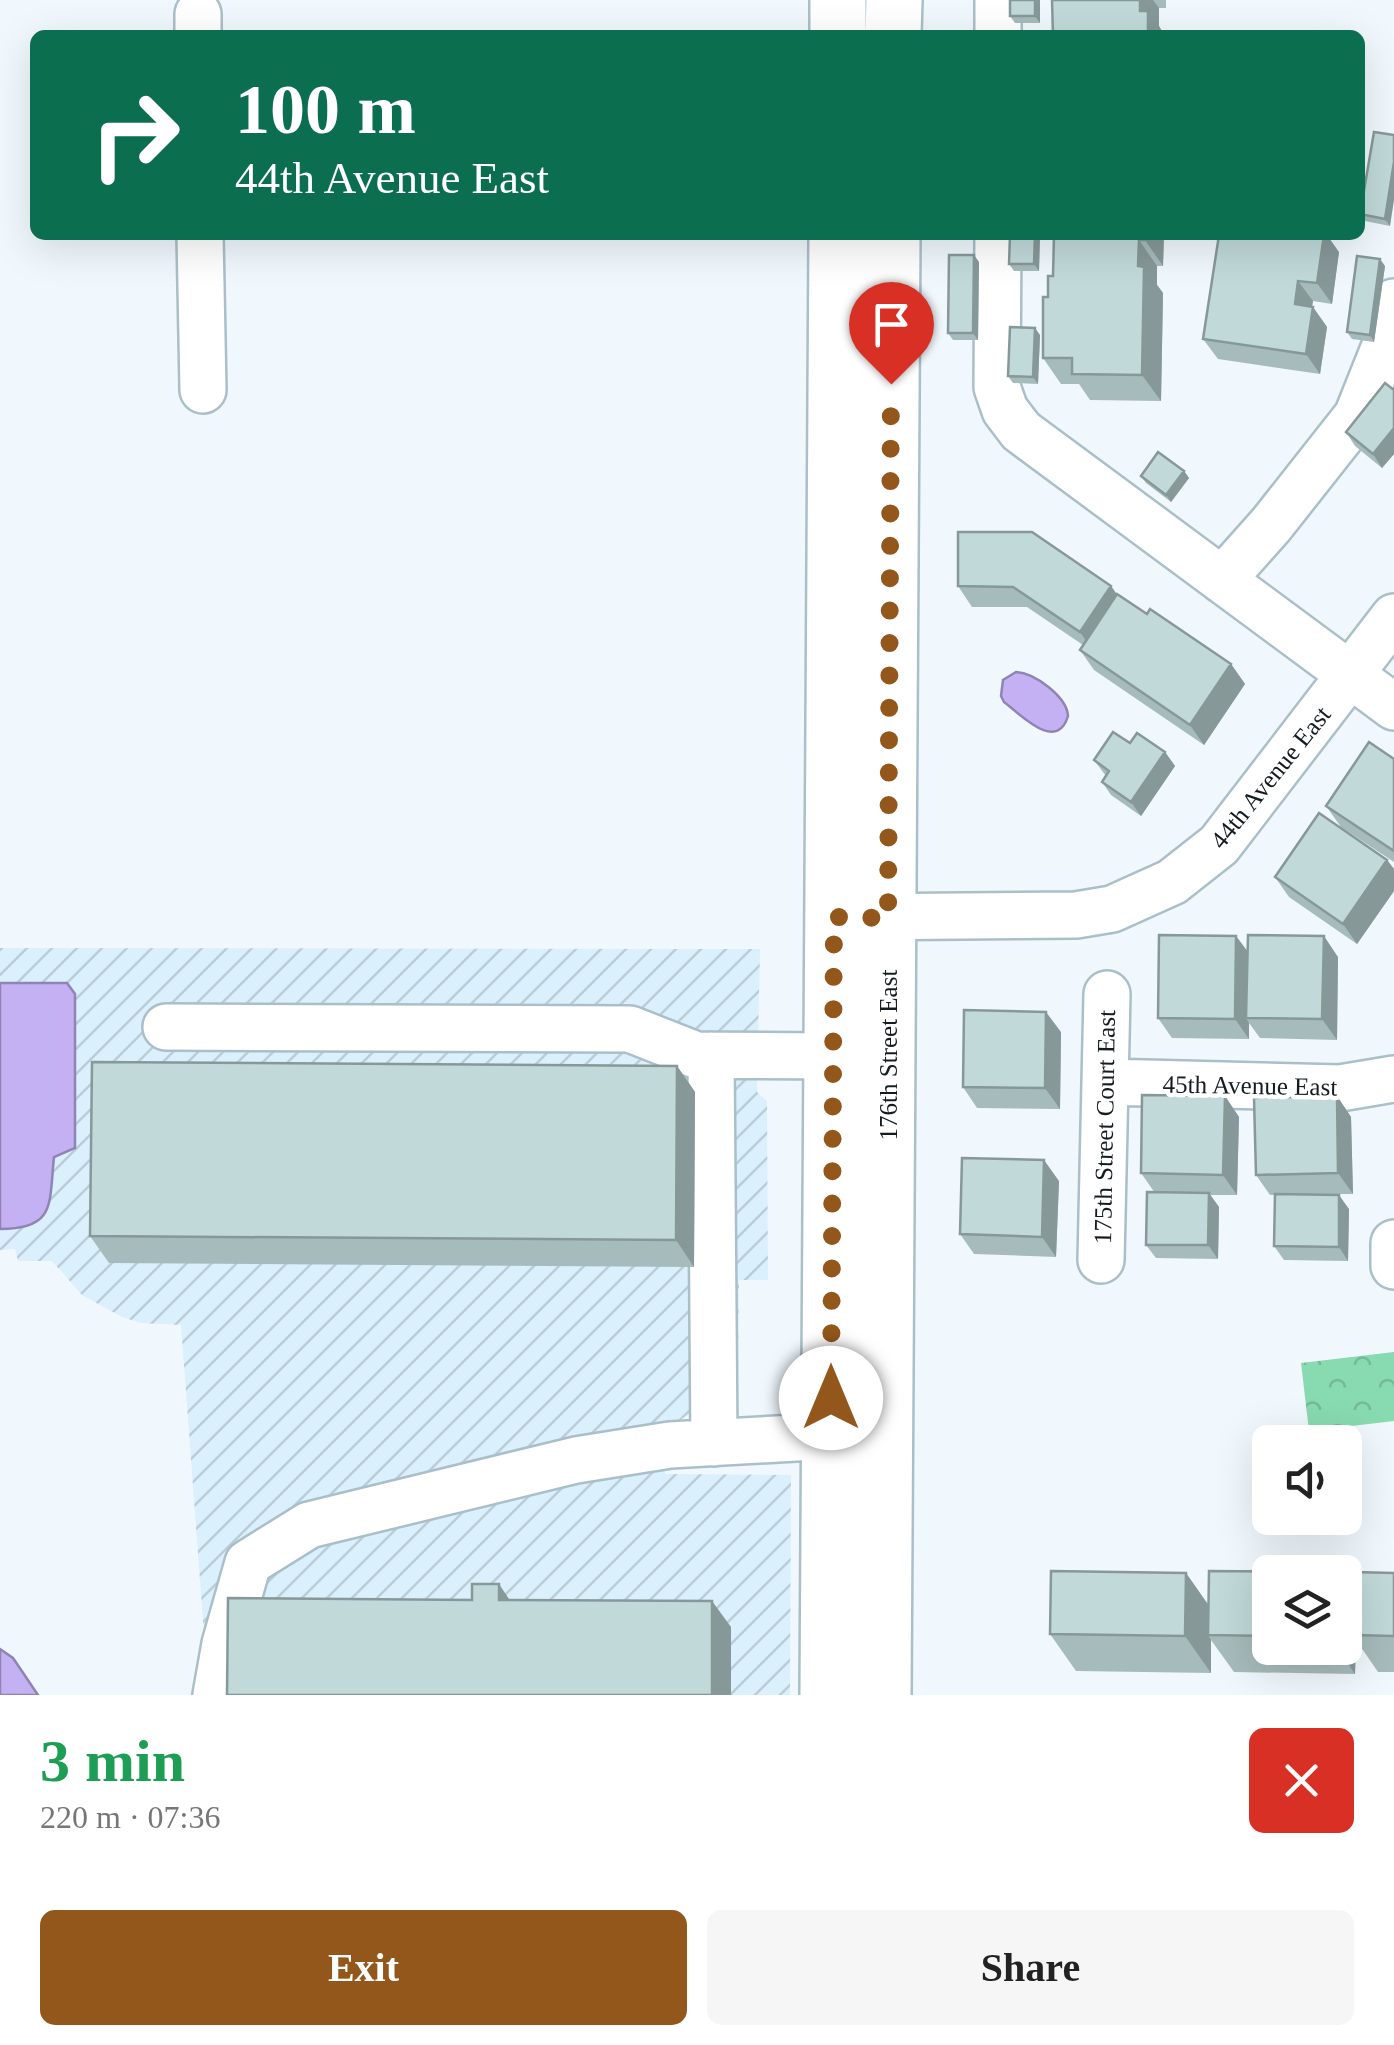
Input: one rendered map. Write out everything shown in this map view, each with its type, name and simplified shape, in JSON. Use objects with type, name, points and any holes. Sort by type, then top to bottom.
[{"type":"main road","points":[[838,0],[838,30]]},
{"type":"main road","points":[[894,0],[894,30]]},
{"type":"main road","points":[[828,1695],[837,240]]},
{"type":"main road","name":"176th Street East","points":[[884,1695],[892,240]]},
{"type":"street","points":[[998,0],[998,30]]},
{"type":"street","points":[[200,240],[203,390]]},
{"type":"street","points":[[998,240],[997,387],[1005,410],[1021,431],[1394,707]]},
{"type":"street","points":[[1222,580],[1272,526],[1357,416],[1387,342],[1394,302]]},
{"type":"street","name":"44th Avenue East","points":[[834,917],[1076,915],[1112,909],[1172,882],[1219,845],[1394,617]]},
{"type":"street","name":"175th Street Court East","points":[[1101,1260],[1107,994]]},
{"type":"street","points":[[166,1027],[630,1029],[696,1055],[833,1056]]},
{"type":"street","points":[[711,1055],[714,1443]]},
{"type":"street","name":"45th Avenue East","points":[[1106,1082],[1340,1088],[1394,1079]]},
{"type":"street","points":[[1394,1243],[1394,1266]]},
{"type":"street","points":[[216,1695],[225,1644],[248,1563],[309,1526],[576,1460],[670,1445],[831,1436]]},
{"type":"shaded area","points":[[1016,672],[1049,687],[1062,701],[1068,716],[1063,727],[1056,731],[1038,728],[1004,702],[1003,680]]},
{"type":"shaded area","points":[[0,948],[760,949],[757,1092],[767,1101],[768,1280],[739,1280],[738,1383],[666,1429],[665,1474],[791,1475],[790,1695],[192,1695],[206,1661],[181,1325],[141,1323],[122,1317],[82,1295],[52,1261],[18,1261],[15,1249],[0,1250]]},
{"type":"shaded area","points":[[0,983],[67,983],[75,994],[75,1148],[54,1157],[49,1200],[40,1219],[18,1228],[0,1229]]},
{"type":"shaded area","points":[[0,1649],[13,1658],[38,1695],[0,1695]]},
{"type":"green space","points":[[1394,1352],[1394,1421],[1308,1425],[1301,1363]]},
{"type":"building","points":[[1010,0],[1035,0],[1035,16],[1010,16]]},
{"type":"building","points":[[1052,0],[1140,0],[1140,11],[1148,11],[1148,30],[1053,30]]},
{"type":"building","points":[[1374,132],[1394,135],[1385,219],[1365,215],[1365,185]]},
{"type":"building","points":[[1010,240],[1035,240],[1034,264],[1009,264]]},
{"type":"building","points":[[1054,240],[1139,240],[1138,266],[1144,267],[1142,375],[1072,374],[1072,358],[1043,358],[1043,297],[1048,297],[1048,276],[1053,276]]},
{"type":"building","points":[[1218,240],[1323,240],[1317,283],[1298,281],[1295,304],[1313,307],[1306,354],[1203,339]]},
{"type":"building","points":[[949,255],[974,255],[973,333],[948,333]]},
{"type":"building","points":[[1357,256],[1380,259],[1370,335],[1347,332]]},
{"type":"building","points":[[1010,327],[1035,328],[1033,377],[1008,376]]},
{"type":"building","points":[[1385,383],[1394,390],[1394,428],[1373,454],[1346,432]]},
{"type":"building","points":[[1158,452],[1184,471],[1166,495],[1141,476]]},
{"type":"building","points":[[958,532],[1032,532],[1111,586],[1080,632],[1013,587],[958,586]]},
{"type":"building","points":[[1117,594],[1147,614],[1150,609],[1231,664],[1190,725],[1080,650]]},
{"type":"building","points":[[1113,732],[1130,743],[1137,733],[1165,752],[1131,802],[1102,782],[1109,771],[1094,760]]},
{"type":"building","points":[[1369,742],[1394,759],[1394,851],[1326,806]]},
{"type":"building","points":[[1319,813],[1387,860],[1343,924],[1275,877]]},
{"type":"building","points":[[1159,935],[1236,936],[1235,1019],[1158,1018]]},
{"type":"building","points":[[1248,935],[1324,936],[1322,1019],[1246,1018]]},
{"type":"building","points":[[964,1010],[1046,1012],[1045,1088],[963,1087]]},
{"type":"building","points":[[92,1062],[677,1066],[676,1240],[90,1236]]},
{"type":"building","points":[[1142,1095],[1225,1096],[1223,1175],[1141,1173]]},
{"type":"building","points":[[1337,1096],[1338,1173],[1256,1175],[1254,1098]]},
{"type":"building","points":[[962,1158],[1044,1160],[1042,1237],[960,1234]]},
{"type":"building","points":[[1147,1192],[1209,1193],[1208,1245],[1146,1245]]},
{"type":"building","points":[[1275,1194],[1339,1195],[1339,1247],[1274,1246]]},
{"type":"building","points":[[1051,1571],[1186,1573],[1185,1636],[1050,1634]]},
{"type":"building","points":[[1209,1571],[1252,1571],[1252,1636],[1208,1635]]},
{"type":"building","points":[[1362,1572],[1394,1573],[1394,1636],[1362,1635]]},
{"type":"building","points":[[472,1584],[499,1584],[499,1600],[712,1601],[712,1695],[227,1695],[228,1598],[472,1600]]},
{"type":"route","points":[[831,1398],[834,917],[888,918],[891,384]]}]
